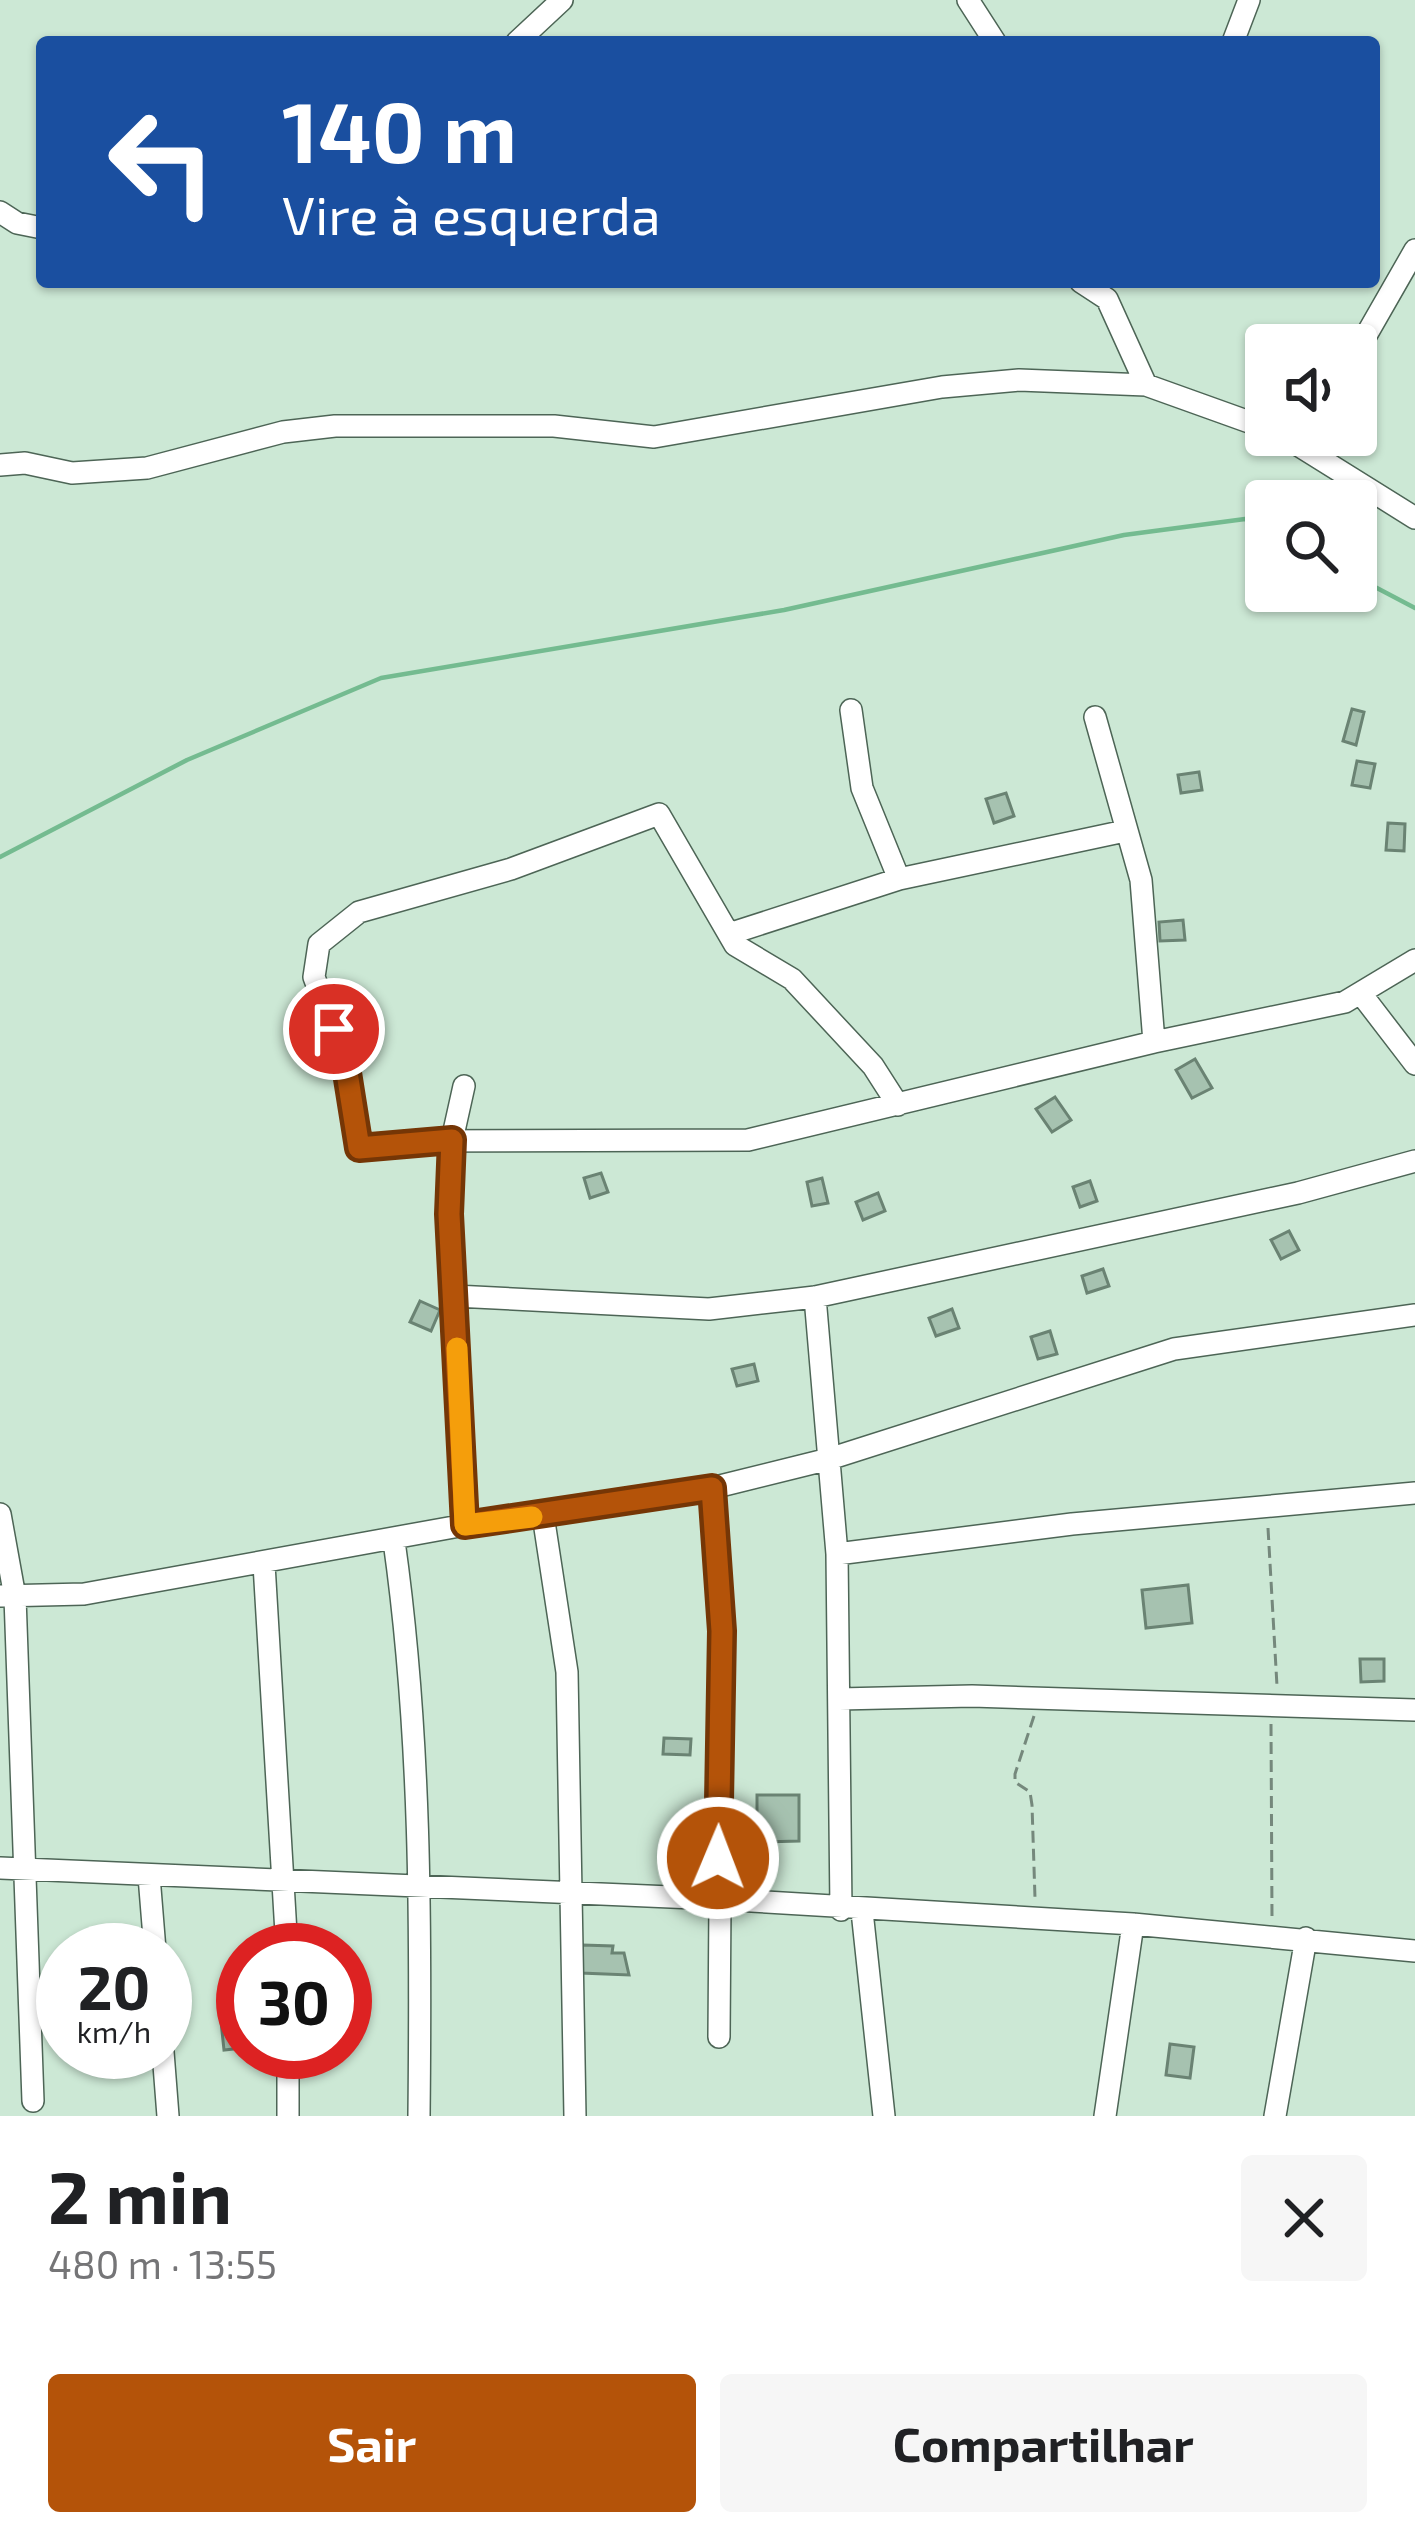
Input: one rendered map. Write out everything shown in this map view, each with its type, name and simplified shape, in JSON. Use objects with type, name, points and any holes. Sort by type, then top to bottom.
[{"type":"street","points":[[524,36],[562,0]]},
{"type":"street","points":[[968,0],[991,36]]},
{"type":"street","points":[[1235,36],[1249,0]]},
{"type":"street","points":[[0,212],[36,228]]},
{"type":"street","points":[[1373,324],[1415,250]]},
{"type":"street","points":[[1114,291],[1146,385]]},
{"type":"street","points":[[0,465],[25,463],[72,473],[147,468],[283,432],[335,426],[554,426],[654,437],[942,387],[1019,380],[1146,385],[1245,421]]},
{"type":"street","points":[[1317,456],[1352,483],[1415,518]]},
{"type":"street","points":[[851,710],[862,788],[899,879]]},
{"type":"street","points":[[1095,717],[1144,899],[1154,1042]]},
{"type":"street","points":[[898,1106],[873,1066],[792,979],[735,945],[658,814],[511,868],[359,912],[319,944],[314,977],[345,1060],[359,1148],[452,1140],[748,1140],[898,1106],[1154,1042],[1362,995],[1415,960]]},
{"type":"street","points":[[729,934],[899,879],[1125,831]]},
{"type":"street","points":[[1362,995],[1415,1064]]},
{"type":"street","points":[[464,1087],[452,1140],[449,1214],[465,1525]]},
{"type":"street","points":[[455,1296],[709,1309],[815,1297],[1415,1162]]},
{"type":"street","points":[[815,1297],[837,1554],[839,1699],[852,1911],[884,2116]]},
{"type":"street","points":[[8,1597],[84,1594],[465,1525],[712,1488],[829,1459],[1174,1349],[1415,1315]]},
{"type":"street","points":[[712,1488],[722,1631],[719,2037]]},
{"type":"street","points":[[837,1554],[1072,1524],[1415,1492]]},
{"type":"street","points":[[0,1514],[26,1869],[33,2101]]},
{"type":"street","points":[[543,1515],[567,1672],[575,2116]]},
{"type":"street","points":[[394,1541],[406,1630],[422,1888],[419,2116]]},
{"type":"street","points":[[264,1564],[286,1923]]},
{"type":"street","points":[[839,1699],[1039,1698],[1415,1711]]},
{"type":"street","points":[[0,1868],[717,1899],[852,1911],[1133,1924],[1415,1951]]},
{"type":"street","points":[[149,1876],[153,1923]]},
{"type":"street","points":[[1105,2116],[1133,1924]]},
{"type":"street","points":[[1275,2116],[1306,1938]]},
{"type":"street","points":[[165,2079],[168,2116]]},
{"type":"street","points":[[288,2079],[288,2116]]},
{"type":"path","points":[[1035,1918],[1033,1805],[1030,1792],[1015,1782],[1015,1774],[1039,1698]]},
{"type":"building","points":[[1352,709],[1364,712],[1356,745],[1343,741]]},
{"type":"building","points":[[1357,761],[1375,764],[1370,788],[1352,785]]},
{"type":"building","points":[[1199,772],[1202,790],[1181,793],[1178,775]]},
{"type":"building","points":[[1006,793],[1014,816],[994,823],[986,799]]},
{"type":"building","points":[[1388,823],[1405,824],[1404,851],[1386,850]]},
{"type":"building","points":[[1183,920],[1185,940],[1160,941],[1159,922]]},
{"type":"building","points":[[1195,1059],[1212,1088],[1192,1098],[1176,1070]]},
{"type":"building","points":[[1055,1097],[1071,1120],[1052,1132],[1036,1109]]},
{"type":"building","points":[[601,1173],[608,1192],[590,1198],[584,1178]]},
{"type":"building","points":[[822,1178],[828,1203],[812,1206],[807,1182]]},
{"type":"building","points":[[1090,1181],[1097,1201],[1080,1207],[1073,1187]]},
{"type":"building","points":[[878,1193],[885,1211],[863,1220],[856,1202]]},
{"type":"building","points":[[1289,1231],[1299,1250],[1281,1259],[1271,1240]]},
{"type":"building","points":[[1103,1269],[1109,1286],[1087,1293],[1082,1276]]},
{"type":"building","points":[[420,1301],[440,1310],[431,1331],[410,1322]]},
{"type":"building","points":[[952,1309],[959,1328],[936,1336],[929,1318]]},
{"type":"building","points":[[1050,1331],[1057,1354],[1038,1359],[1031,1337]]},
{"type":"building","points":[[754,1364],[758,1381],[737,1386],[732,1369]]},
{"type":"building","points":[[1188,1585],[1192,1623],[1146,1628],[1142,1590]]},
{"type":"building","points":[[1360,1659],[1384,1659],[1384,1681],[1361,1682]]},
{"type":"building","points":[[664,1738],[691,1739],[690,1755],[663,1754]]},
{"type":"building","points":[[757,1795],[799,1795],[799,1841],[757,1842]]},
{"type":"building","points":[[582,1945],[613,1946],[612,1953],[624,1953],[629,1975],[581,1973]]},
{"type":"building","points":[[1170,2044],[1194,2047],[1190,2078],[1166,2075]]},
{"type":"waterway","points":[[0,857],[187,760],[381,678],[784,610],[1124,535],[1245,519]]},
{"type":"waterway","points":[[1377,588],[1415,608]]},
{"type":"slow traffic","points":[[457,1348],[465,1525],[532,1517]]},
{"type":"route","points":[[334,1029],[345,1060],[359,1148],[452,1140],[449,1214],[465,1525],[712,1488],[722,1631],[718,1858]]}]
